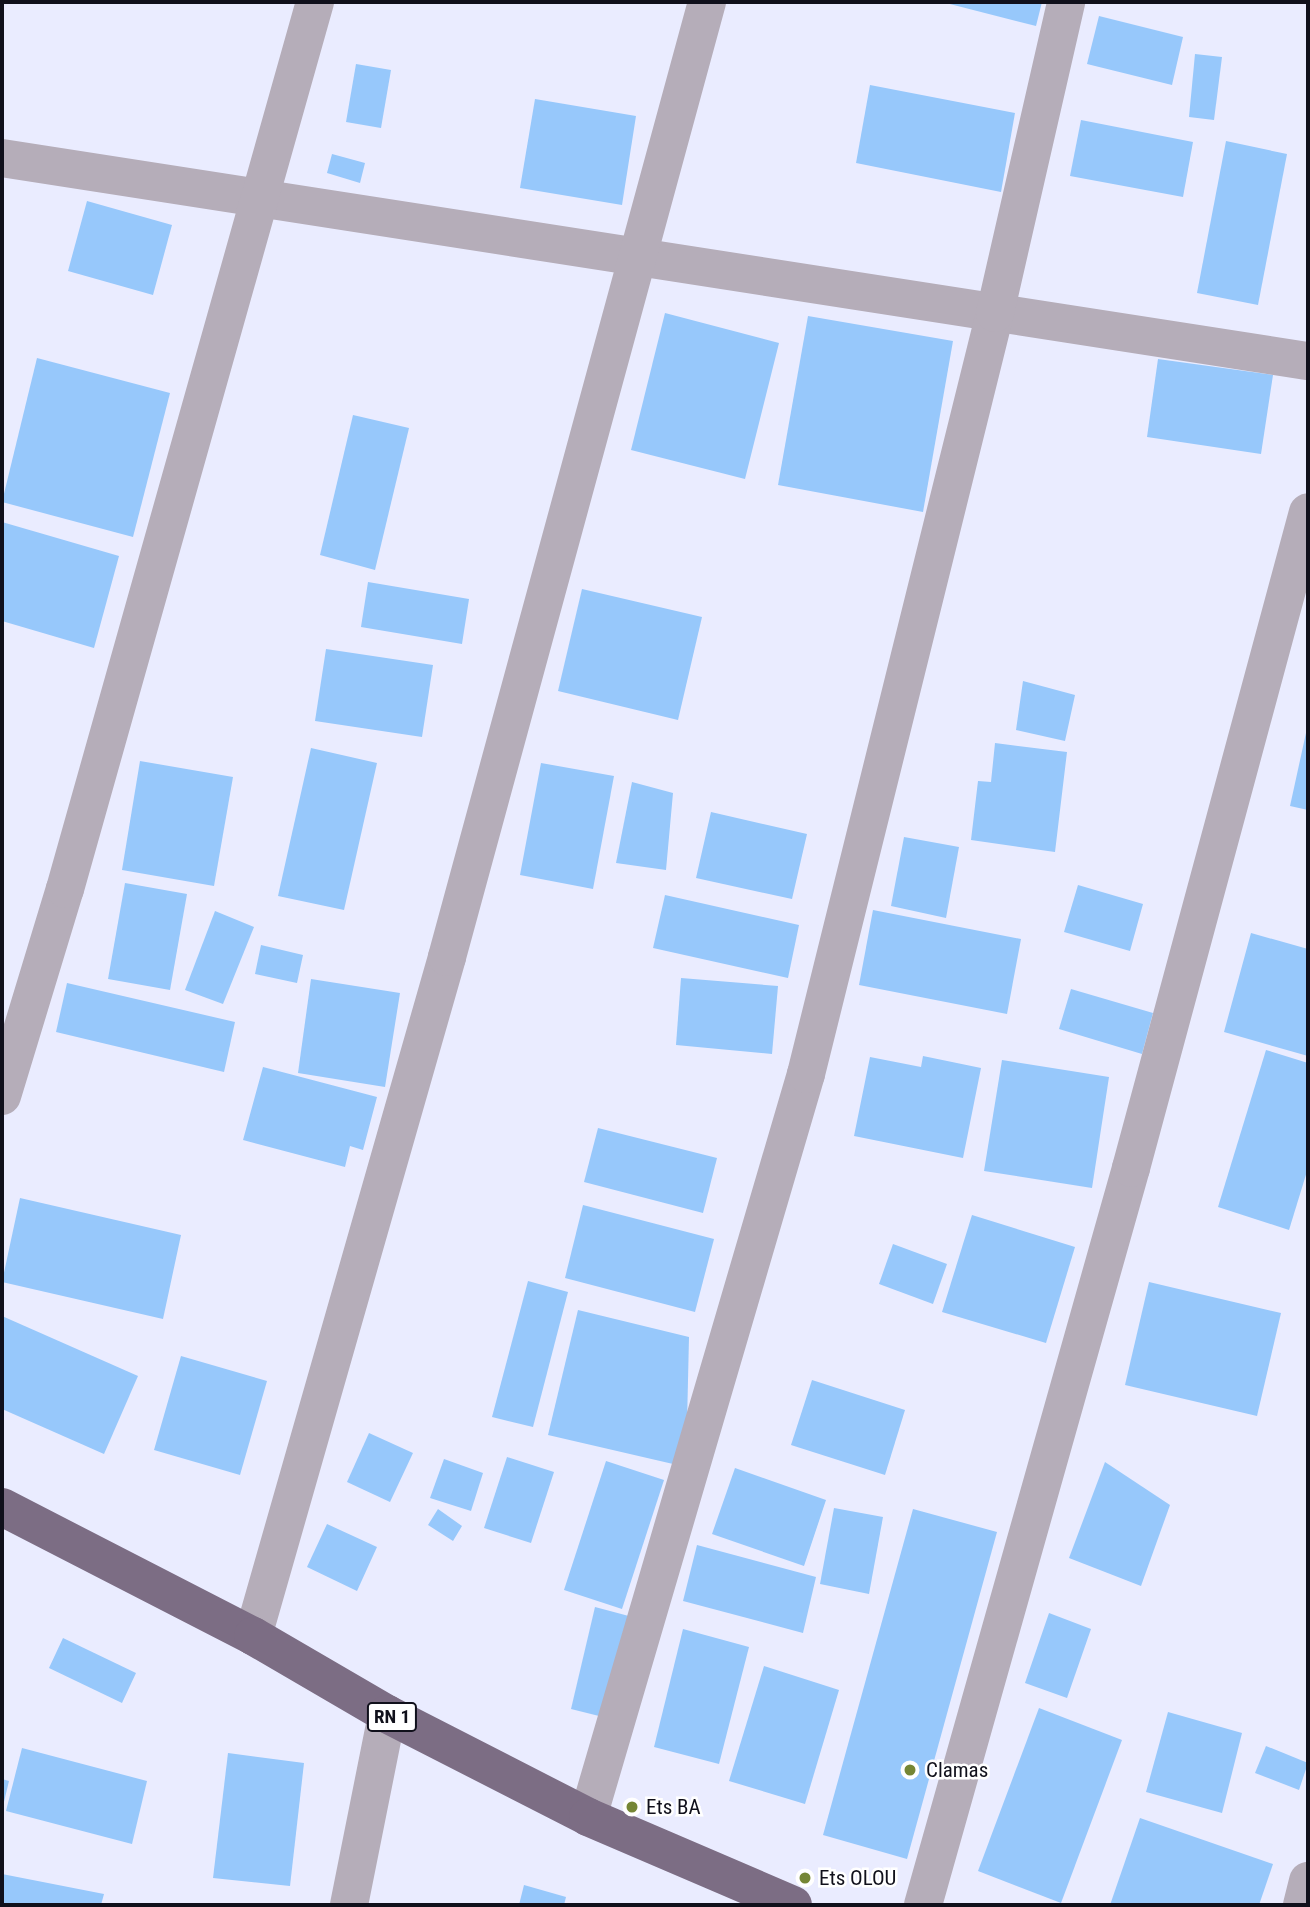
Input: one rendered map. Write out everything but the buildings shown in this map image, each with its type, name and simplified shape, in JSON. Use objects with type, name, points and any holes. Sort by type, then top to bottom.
[{"type":"highway","name":"RN 1","points":[[2,1507],[253,1636],[387,1714],[588,1817],[788,1904]]},
{"type":"street","points":[[2,1096],[65,889],[315,2]]},
{"type":"street","points":[[253,1636],[443,971],[707,2]]},
{"type":"street","points":[[588,1817],[806,1074],[995,313],[1066,2]]},
{"type":"street","points":[[2,158],[1308,361]]},
{"type":"street","points":[[923,1905],[1131,1168],[1308,512]]},
{"type":"street","points":[[349,1905],[387,1714]]},
{"type":"street","points":[[1302,1905],[1308,1881]]},
{"type":"place","name":"Clamas","points":[[910,1770]]},
{"type":"place","name":"Ets BA","points":[[632,1807]]},
{"type":"place","name":"Ets OLOU","points":[[805,1878]]}]
